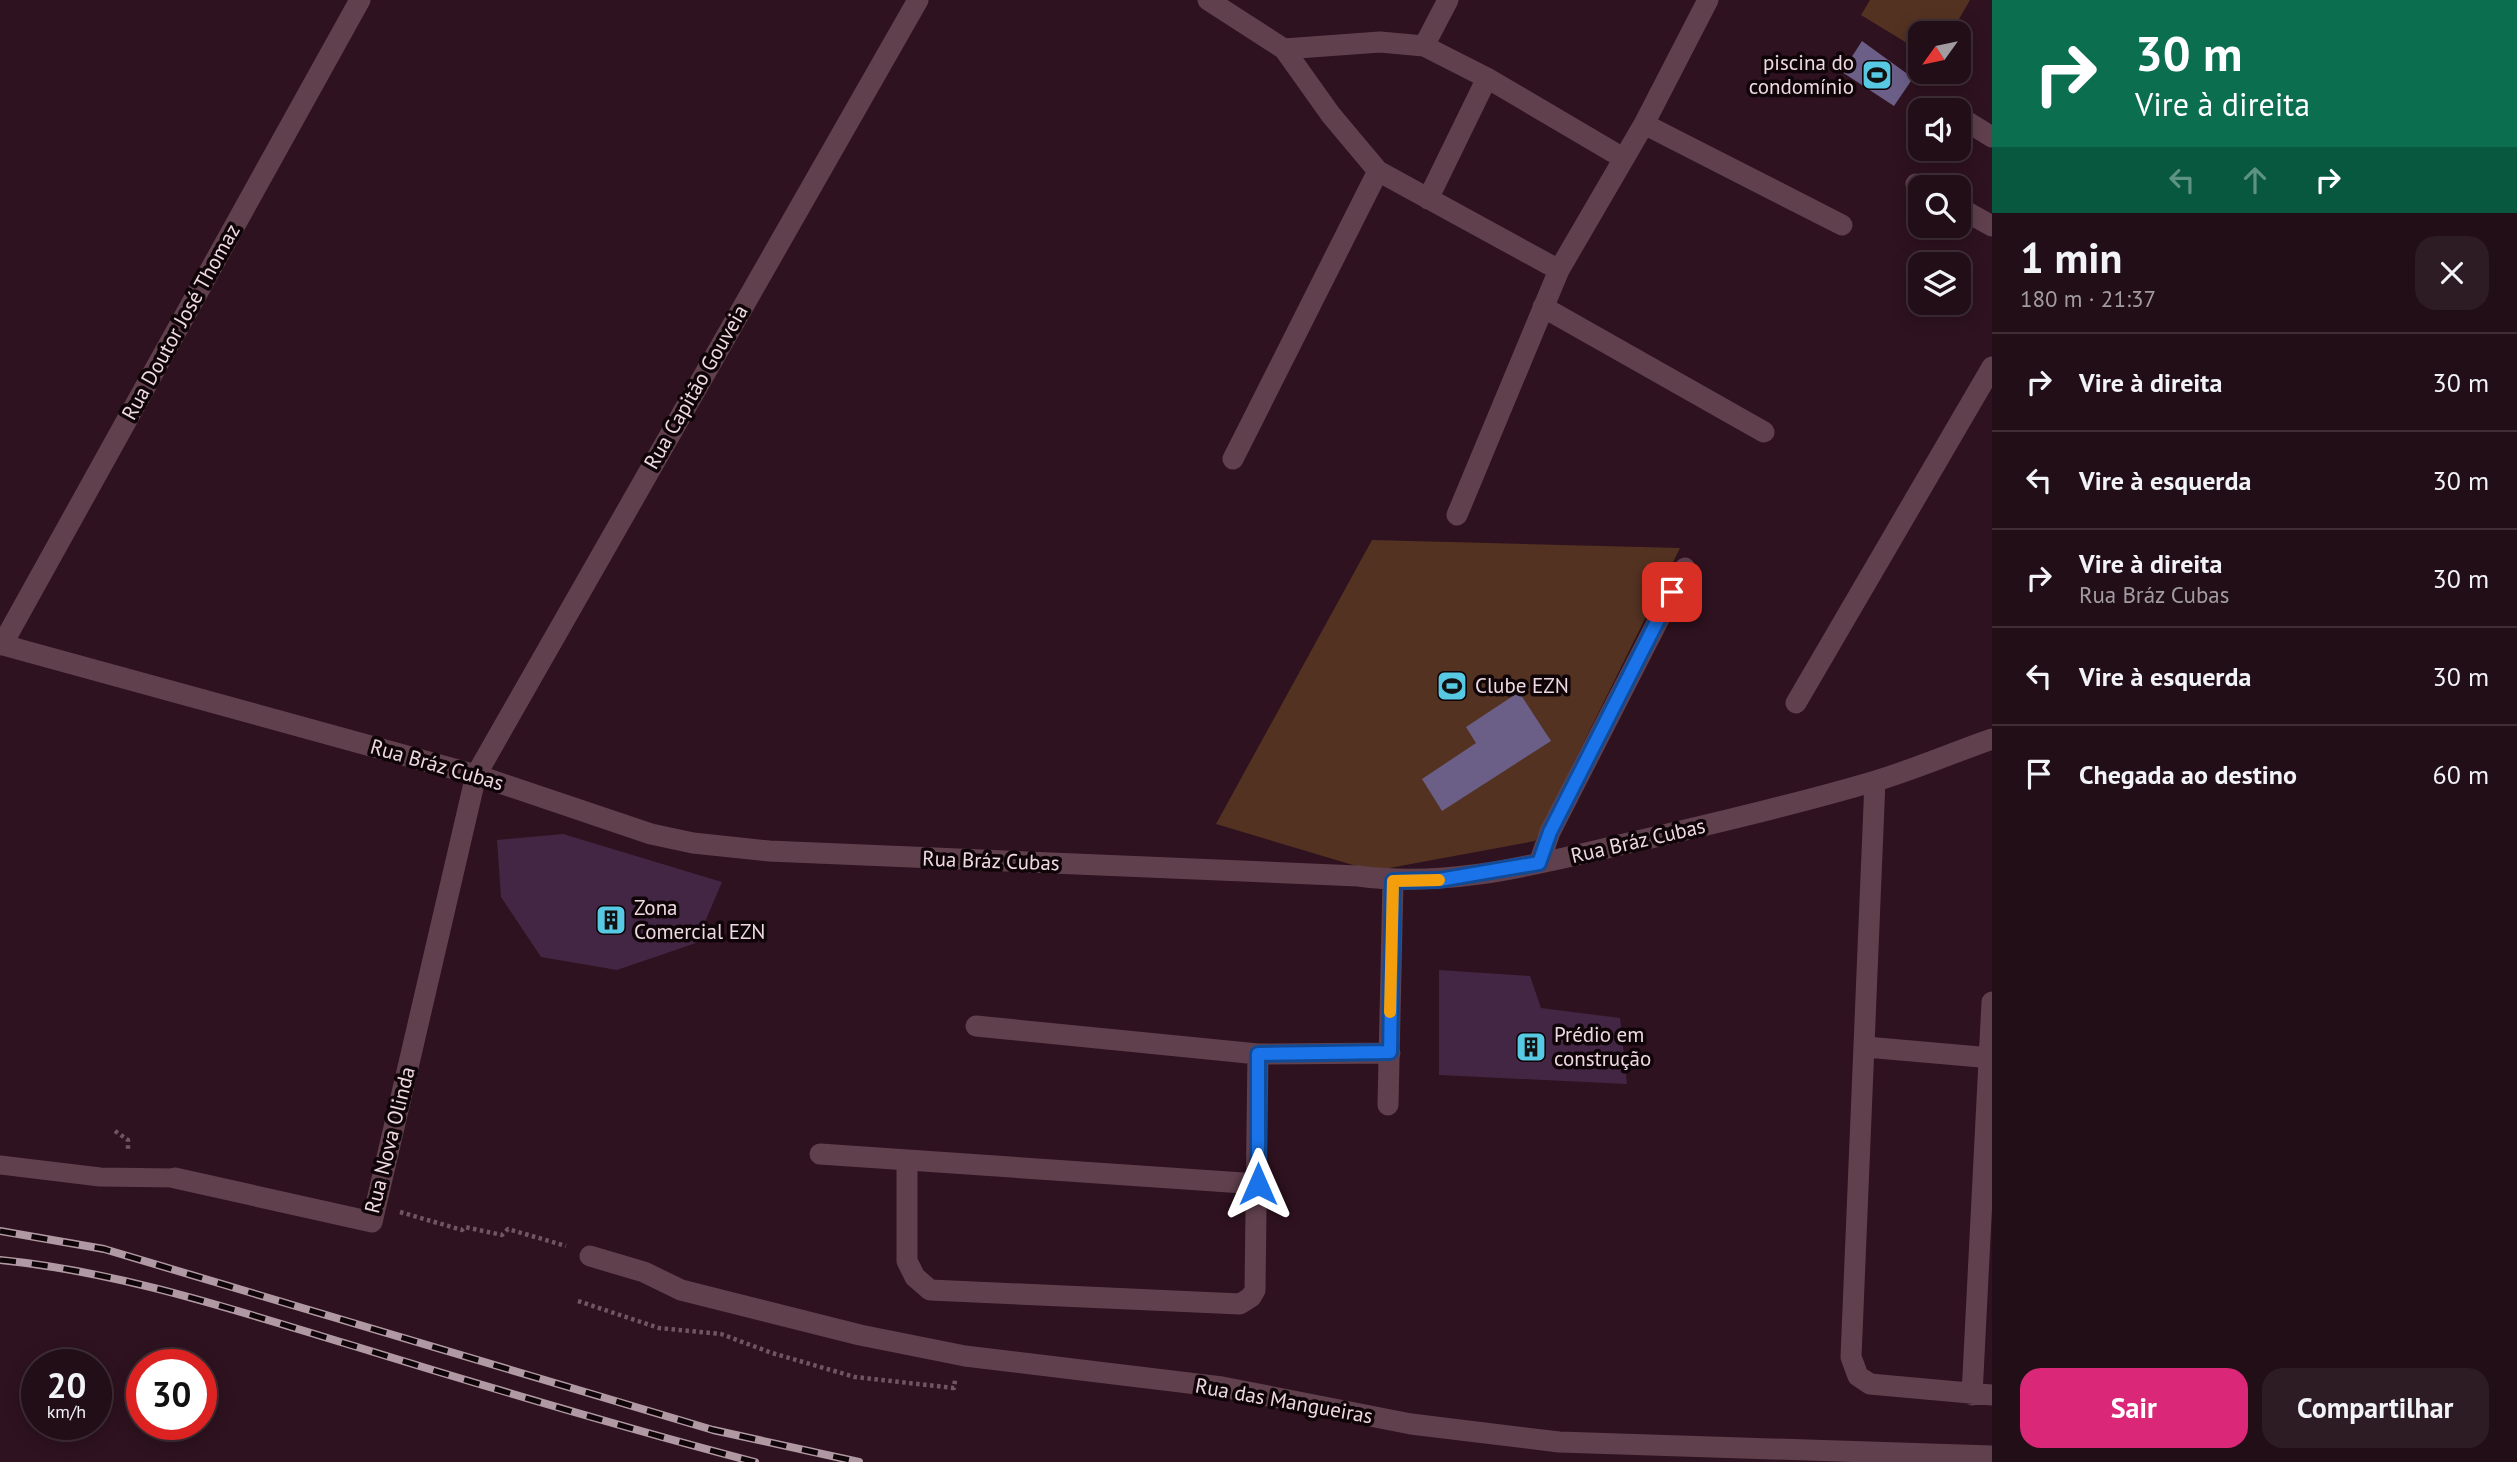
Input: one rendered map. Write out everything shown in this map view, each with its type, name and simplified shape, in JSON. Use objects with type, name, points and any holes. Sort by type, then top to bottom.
[{"type":"street","name":"Rua Doutor José Thomaz","points":[[1,645],[360,0]]},
{"type":"street","name":"Rua Capitão Gouveia","points":[[476,775],[918,0]]},
{"type":"street","points":[[1208,0],[1284,49],[1331,115],[1378,171],[1559,270]]},
{"type":"street","points":[[1424,46],[1448,0]]},
{"type":"street","points":[[1457,516],[1559,270],[1644,124],[1708,0]]},
{"type":"street","points":[[1284,49],[1380,43],[1424,46],[1487,78],[1623,158]]},
{"type":"street","points":[[1429,199],[1487,78]]},
{"type":"street","points":[[1644,124],[1842,225]]},
{"type":"street","points":[[1971,125],[1992,137]]},
{"type":"street","points":[[1233,459],[1378,171]]},
{"type":"street","points":[[1971,214],[1992,226]]},
{"type":"street","points":[[1543,307],[1764,432]]},
{"type":"street","points":[[1796,703],[1992,367]]},
{"type":"street","points":[[1539,863],[1550,832],[1685,568]]},
{"type":"street","name":"Rua Bráz Cubas","points":[[1,645],[476,775],[652,834],[730,848],[1358,876],[1393,881],[1439,880],[1539,863],[1734,819],[1875,781],[1992,738]]},
{"type":"street","name":"Rua Nova Olinda","points":[[175,1178],[372,1222],[476,775]]},
{"type":"street","points":[[1875,781],[1851,1357],[1858,1376],[1870,1384],[1982,1395],[1992,1002]]},
{"type":"street","points":[[1388,1105],[1393,881]]},
{"type":"street","points":[[976,1026],[1258,1054],[1390,1052]]},
{"type":"street","points":[[1866,1047],[1989,1058]]},
{"type":"street","points":[[907,1160],[907,1261],[915,1277],[930,1290],[1240,1304],[1251,1297],[1255,1290],[1258,1054]]},
{"type":"street","points":[[820,1154],[1258,1184]]},
{"type":"street","name":"Rua das Mangueiras","points":[[590,1256],[644,1272],[681,1290],[860,1335],[958,1354],[1222,1387],[1411,1424],[1559,1442],[1992,1456]]},
{"type":"lane","name":"Rua Nova Olinda","points":[[0,1165],[100,1177],[175,1178]]},
{"type":"path","points":[[376,1205],[462,1230],[465,1227],[502,1235],[508,1229],[561,1243],[590,1256]]},
{"type":"path","points":[[578,1301],[659,1328],[721,1334],[772,1353],[855,1377],[954,1388],[958,1354]]},
{"type":"shaded area","points":[[1870,0],[1970,0],[1958,21],[1908,21],[1908,44],[1861,15]]},
{"type":"shaded area","name":"piscina do condomínio","points":[[1862,41],[1908,74],[1909,84],[1894,106],[1842,72]]},
{"type":"shaded area","name":"Clube EZN","points":[[1372,540],[1680,548],[1535,841],[1373,871],[1216,824]]},
{"type":"shaded area","points":[[1519,692],[1551,741],[1442,811],[1422,779],[1476,743],[1466,727]]},
{"type":"building","name":"Zona Comercial EZN","points":[[563,834],[722,882],[696,943],[617,970],[541,957],[501,897],[497,840]]},
{"type":"building","name":"Prédio em construção","points":[[1439,970],[1530,976],[1541,1008],[1620,1018],[1627,1084],[1439,1075]]},
{"type":"railway","points":[[0,1231],[104,1249],[713,1430],[859,1462]]},
{"type":"railway","points":[[0,1260],[90,1274],[179,1294],[554,1406],[755,1462]]},
{"type":"slow traffic","points":[[1390,1012],[1393,881],[1439,880]]},
{"type":"place","name":"piscina do condomínio","points":[[1877,75]]},
{"type":"place","name":"Clube EZN","points":[[1452,686]]},
{"type":"place","name":"Zona Comercial EZN","points":[[611,920]]},
{"type":"place","name":"Prédio em construção","points":[[1531,1047]]},
{"type":"route","points":[[1258,1184],[1258,1054],[1390,1052],[1393,881],[1439,880],[1539,863],[1550,832],[1672,592]]}]
